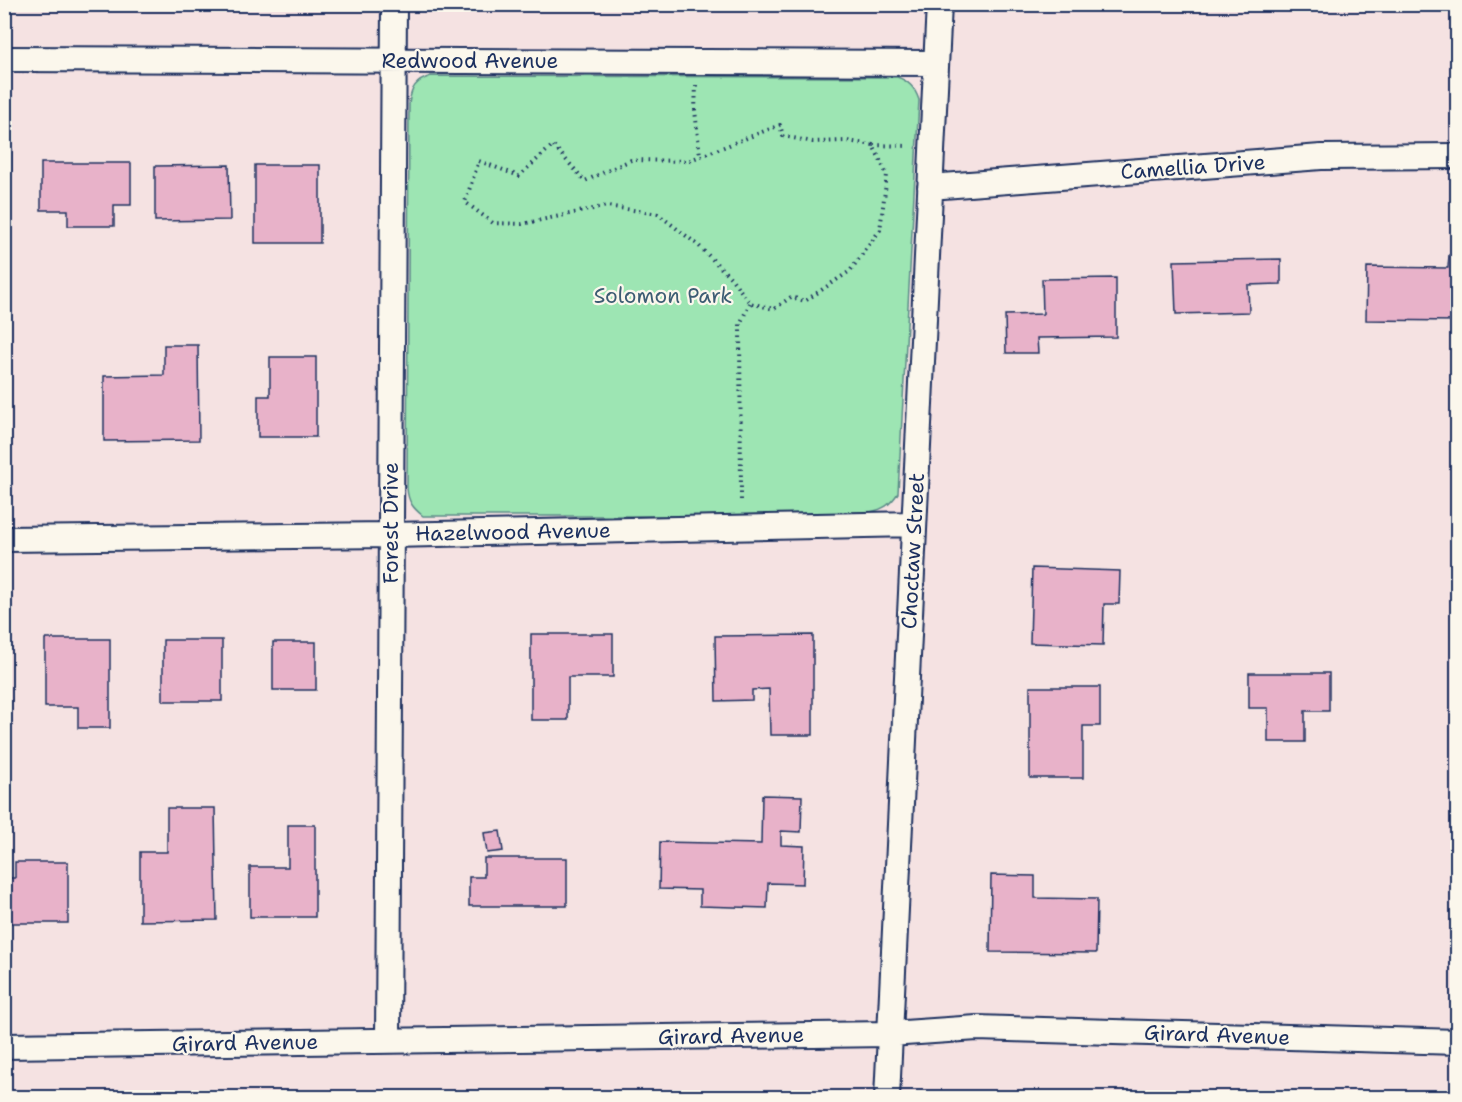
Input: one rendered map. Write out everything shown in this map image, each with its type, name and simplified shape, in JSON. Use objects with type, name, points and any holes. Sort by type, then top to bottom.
[{"type":"street","name":"Forest Drive","points":[[388,1041],[394,4]]},
{"type":"street","name":"Choctaw Street","points":[[887,1098],[939,4]]},
{"type":"street","name":"Redwood Avenue","points":[[4,59],[936,63]]},
{"type":"street","name":"Camellia Drive","points":[[930,187],[1321,157],[1458,156]]},
{"type":"street","name":"Hazelwood Avenue","points":[[4,539],[391,535],[914,524]]},
{"type":"street","name":"Girard Avenue","points":[[4,1046],[890,1034],[977,1028],[1458,1042]]},
{"type":"path","points":[[696,83],[695,110],[700,156]]},
{"type":"path","points":[[873,144],[887,175],[880,230],[850,271],[805,302],[790,297],[774,309],[750,303],[731,278],[698,244],[658,214],[607,206],[522,224],[494,223],[465,202],[479,160],[519,176],[553,144],[585,181],[632,160],[688,160],[780,125],[783,136],[813,142],[847,141],[910,146]]},
{"type":"path","points":[[909,158],[910,136]]},
{"type":"path","points":[[750,303],[740,324],[741,500],[752,502]]},
{"type":"green space","name":"Solomon Park","points":[[431,76],[897,77],[908,83],[919,100],[898,493],[892,501],[883,508],[870,512],[689,516],[423,516],[419,513],[410,501],[407,488],[409,104],[415,86],[421,80]]},
{"type":"building","points":[[4,146],[11,146],[11,206],[4,206]]},
{"type":"building","points":[[41,163],[131,163],[131,205],[114,205],[114,226],[68,226],[68,210],[41,210]]},
{"type":"building","points":[[229,165],[230,220],[155,221],[155,166]]},
{"type":"building","points":[[255,165],[320,165],[320,243],[255,243]]},
{"type":"building","points":[[1449,255],[1458,255],[1458,321],[1366,320],[1367,267],[1448,268]]},
{"type":"building","points":[[1281,259],[1281,284],[1248,285],[1249,312],[1176,314],[1174,261]]},
{"type":"building","points":[[1116,278],[1116,337],[1037,338],[1038,353],[1006,353],[1005,315],[1043,314],[1042,279]]},
{"type":"building","points":[[164,345],[198,345],[199,440],[104,441],[104,376],[164,375]]},
{"type":"building","points":[[270,357],[316,357],[316,437],[258,437],[258,396],[270,396]]},
{"type":"building","points":[[1032,568],[1120,571],[1119,604],[1104,604],[1103,645],[1030,643]]},
{"type":"building","points":[[531,634],[613,634],[613,677],[568,677],[568,720],[531,720]]},
{"type":"building","points":[[813,635],[813,735],[770,735],[769,689],[752,690],[752,700],[716,701],[715,636]]},
{"type":"building","points":[[45,639],[110,639],[110,728],[78,728],[78,707],[45,707]]},
{"type":"building","points":[[163,640],[222,640],[222,701],[163,701]]},
{"type":"building","points":[[273,642],[316,642],[316,690],[273,690]]},
{"type":"building","points":[[1249,673],[1329,673],[1329,711],[1305,711],[1305,742],[1268,742],[1268,708],[1249,708]]},
{"type":"building","points":[[1030,687],[1100,687],[1100,726],[1083,726],[1083,778],[1030,778]]},
{"type":"building","points":[[762,795],[802,796],[801,832],[781,831],[781,845],[804,846],[803,884],[768,883],[767,908],[700,906],[700,890],[659,889],[660,842],[761,844]]},
{"type":"building","points":[[167,808],[215,808],[217,920],[140,921],[140,852],[167,852]]},
{"type":"building","points":[[288,825],[315,825],[315,917],[250,917],[250,867],[288,867]]},
{"type":"building","points":[[500,831],[503,851],[487,853],[484,833]]},
{"type":"building","points":[[484,858],[567,858],[567,906],[469,906],[469,877],[484,877]]},
{"type":"building","points":[[15,862],[68,862],[68,923],[4,923],[4,878],[15,878]]},
{"type":"building","points":[[991,875],[1035,876],[1035,898],[1097,899],[1096,953],[990,952]]}]
